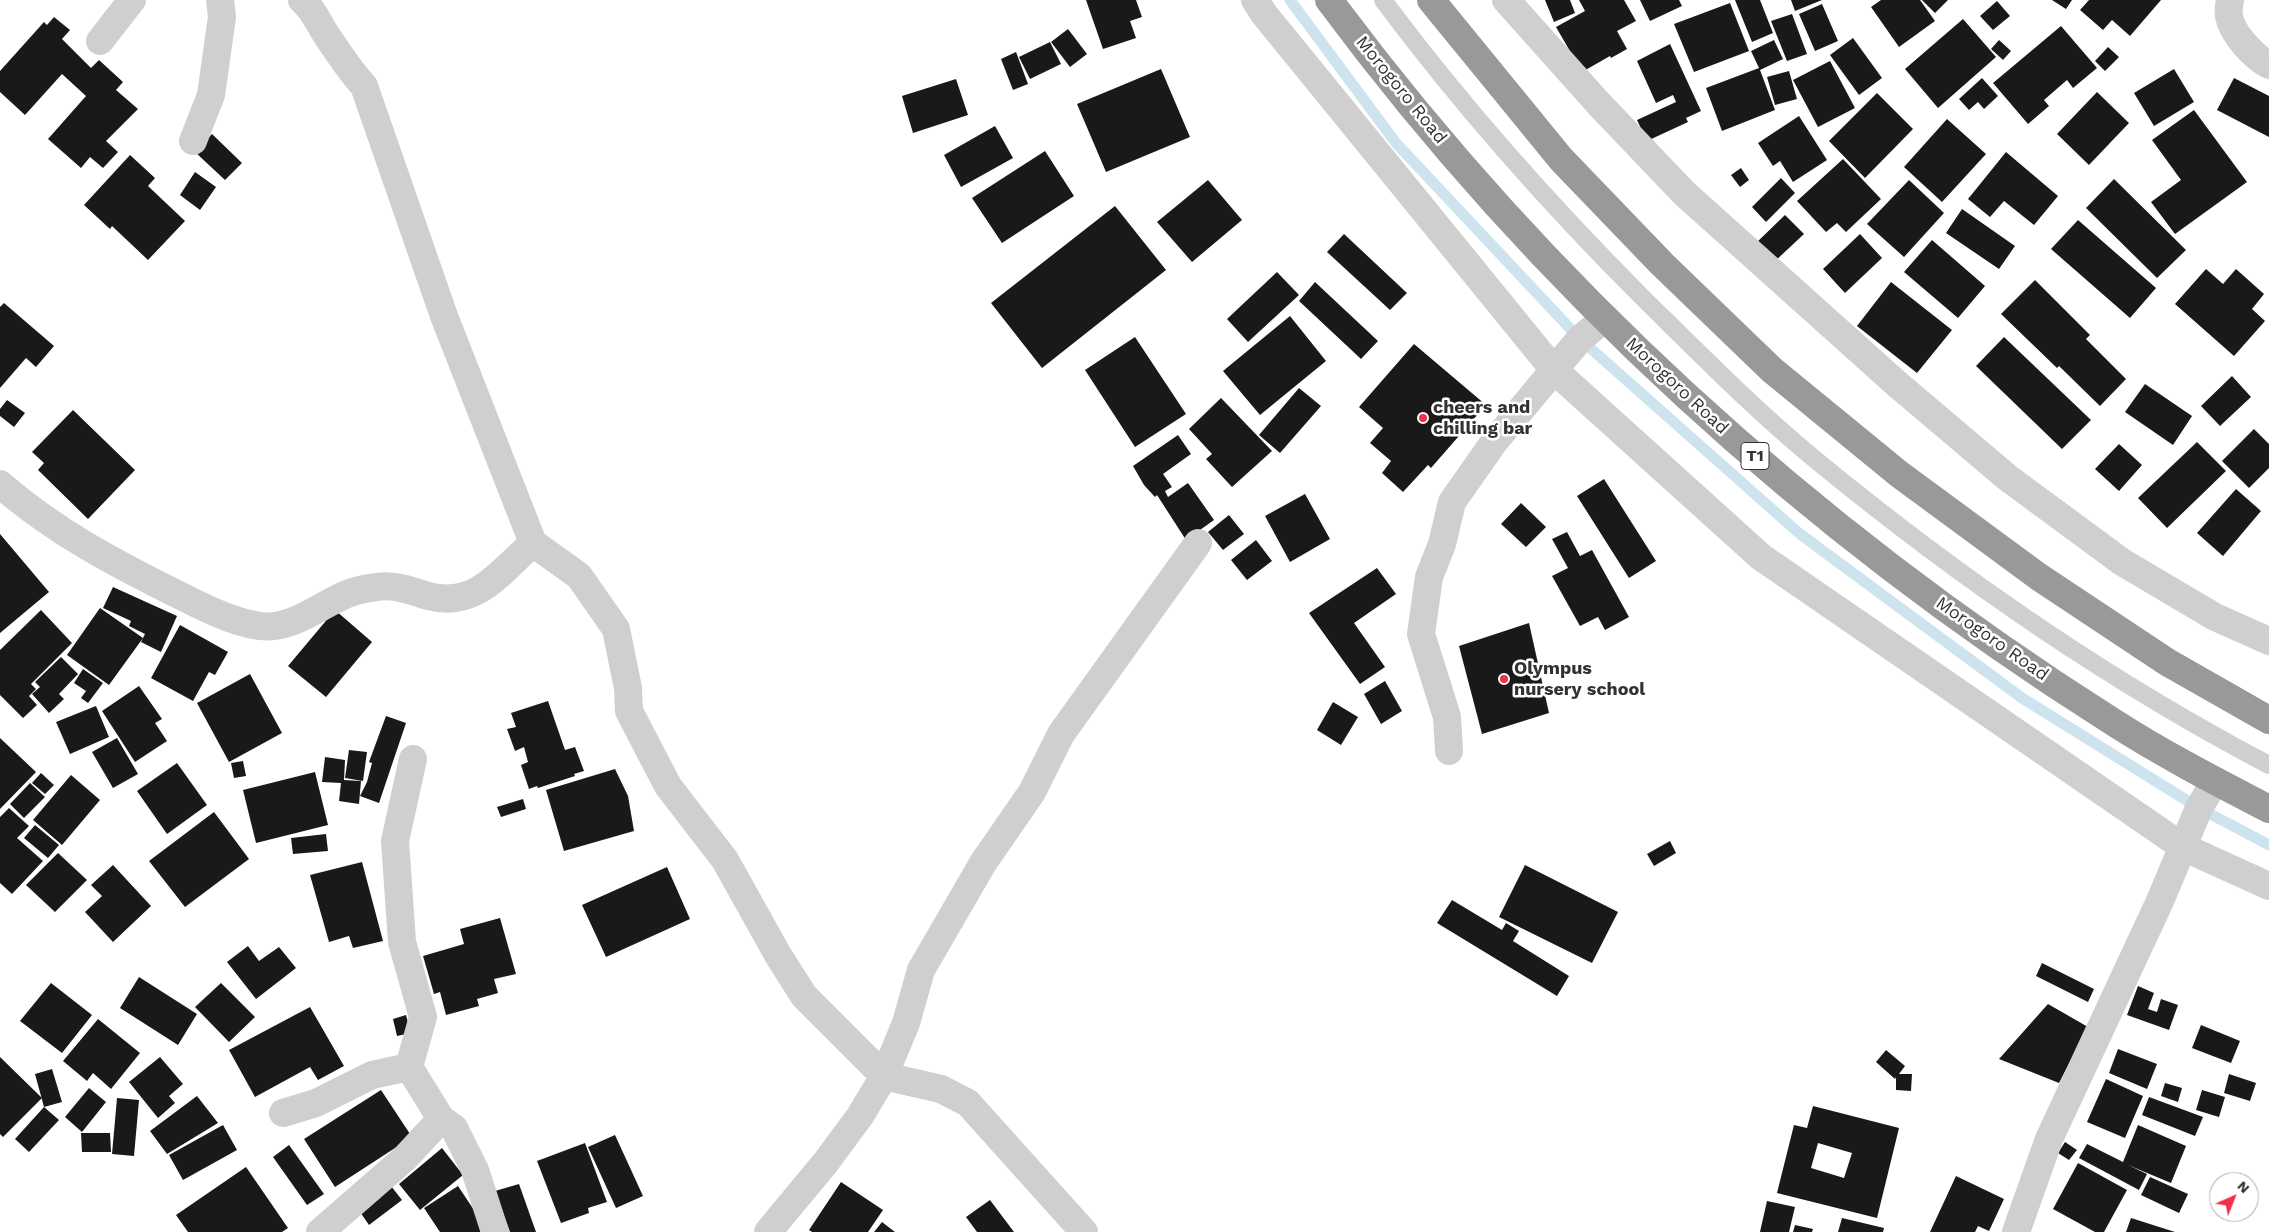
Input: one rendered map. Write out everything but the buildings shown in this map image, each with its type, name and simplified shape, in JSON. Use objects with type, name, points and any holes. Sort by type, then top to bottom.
[{"type":"highway","name":"Morogoro Road","points":[[1329,0],[1401,92],[1541,253],[1691,402],[1794,490],[1895,570],[2005,650],[2112,722],[2269,809]]},
{"type":"highway","points":[[1431,0],[1561,159],[1662,264],[1772,370],[1899,474],[2039,577],[2167,662],[2269,720]]},
{"type":"street","points":[[100,40],[132,0]]},
{"type":"street","points":[[193,141],[212,95],[222,18],[220,0]]},
{"type":"street","points":[[302,0],[312,9],[328,39],[339,52],[347,68],[364,86],[444,316],[533,544],[579,576],[616,629],[628,688],[629,711],[668,786],[726,860],[778,955],[804,996],[884,1076],[941,1089],[968,1102],[1084,1232]]},
{"type":"street","points":[[1255,0],[1264,14],[1554,370],[1762,557],[2183,847],[2269,886]]},
{"type":"street","points":[[1506,0],[1599,104],[1684,193],[1897,384],[2008,478],[2122,562],[2215,617],[2269,641]]},
{"type":"street","points":[[2230,0],[2229,16],[2237,34],[2260,61],[2269,65]]},
{"type":"street","points":[[1449,751],[1447,717],[1421,634],[1429,577],[1442,544],[1452,502],[1494,442],[1580,339],[1605,318]]},
{"type":"street","points":[[0,484],[48,523],[123,567],[200,605],[237,620],[262,626],[276,626],[304,617],[347,594],[379,586],[401,588],[443,599],[475,594],[533,544]]},
{"type":"street","points":[[768,1232],[826,1162],[860,1116],[884,1076],[906,1023],[920,970],[978,871],[1032,792],[1061,734],[1198,543]]},
{"type":"street","points":[[413,759],[394,841],[402,942],[423,1017],[410,1067],[442,1119],[454,1128],[475,1170],[495,1232]]},
{"type":"street","points":[[2016,1232],[2049,1139],[2183,847],[2199,808],[2216,781]]},
{"type":"street","points":[[283,1113],[316,1103],[372,1075],[410,1067]]},
{"type":"street","points":[[320,1232],[405,1158],[442,1119]]},
{"type":"lane","points":[[1383,0],[1493,138],[1595,249],[1711,365],[1816,460],[1945,561],[2099,666],[2226,742],[2269,765]]},
{"type":"waterway","points":[[1290,0],[1396,143],[1580,339],[1800,534],[2022,698],[2199,808],[2269,845]]},
{"type":"place","name":"cheers and chilling bar","points":[[1423,418]]},
{"type":"place","name":"Olympus nursery school","points":[[1504,679]]}]
